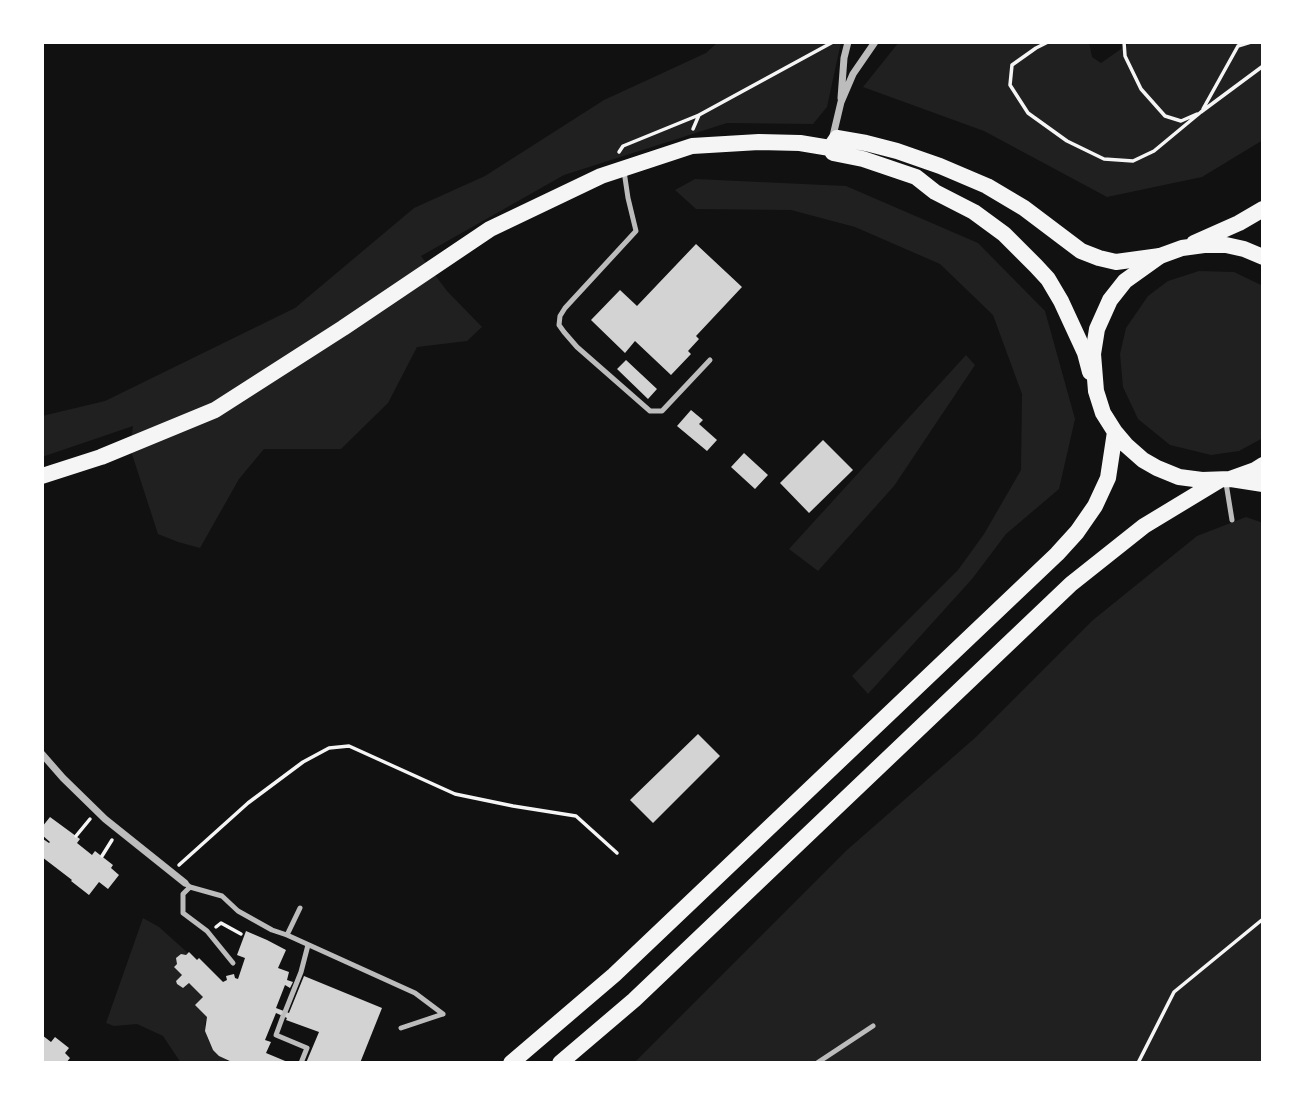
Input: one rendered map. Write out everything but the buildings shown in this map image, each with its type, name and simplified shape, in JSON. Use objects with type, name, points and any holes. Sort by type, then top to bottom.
[{"type":"main road","points":[[830,148],[837,138],[897,150],[940,166],[987,186],[1024,208],[1081,251],[1116,262],[1160,256],[1239,223],[1263,209]]},
{"type":"main road","points":[[42,476],[101,457],[215,410],[490,229],[601,176],[692,145],[759,142],[800,143],[830,148],[833,153],[863,159],[916,177],[935,192],[974,212],[1004,234],[1048,279],[1085,353],[1103,413],[1125,445],[1143,460],[1179,477],[1263,484]]},
{"type":"main road","points":[[1182,248],[1204,244],[1226,245],[1263,257]]},
{"type":"main road","points":[[1096,391],[1093,354],[1102,316],[1110,300],[1125,281],[1160,256]]},
{"type":"main road","points":[[511,1063],[614,975],[1057,554],[1095,506],[1108,478],[1115,432]]},
{"type":"main road","points":[[560,1063],[644,991],[1072,583],[1144,526],[1225,480],[1263,465]]},
{"type":"street","points":[[830,148],[841,102],[844,58],[848,42]]},
{"type":"street","points":[[841,102],[853,74],[875,42]]},
{"type":"street","points":[[42,754],[97,811],[187,885]]},
{"type":"lane","points":[[624,168],[636,230],[565,308],[559,325],[577,346],[650,411],[662,411],[710,360]]},
{"type":"lane","points":[[1225,480],[1232,520]]},
{"type":"lane","points":[[233,963],[207,931],[183,913],[183,894],[187,885],[222,896],[238,911],[272,930],[415,993],[443,1014],[401,1028]]},
{"type":"lane","points":[[287,935],[300,908]]},
{"type":"lane","points":[[301,1063],[307,1048],[276,1035],[301,972],[308,946]]},
{"type":"lane","points":[[817,1063],[873,1026]]},
{"type":"path","points":[[601,176],[623,146],[699,115],[833,42]]},
{"type":"path","points":[[1048,42],[1012,65],[1010,85],[1028,113],[1066,141],[1104,159],[1133,160],[1154,151],[1263,66]]},
{"type":"path","points":[[1124,42],[1125,56],[1141,89],[1164,116],[1181,121],[1201,112],[1238,46],[1251,42]]},
{"type":"path","points":[[173,872],[248,803],[303,762],[329,748],[349,746],[455,794],[576,816],[617,853]]},
{"type":"path","points":[[76,836],[97,811]]},
{"type":"path","points":[[102,856],[118,828]]},
{"type":"path","points":[[1138,1063],[1174,992],[1263,919]]},
{"type":"path","points":[[207,931],[221,923],[241,934]]},
{"type":"shaded area","points":[[718,42],[841,42],[827,107],[813,124],[727,123],[564,175],[421,256],[447,291],[482,327],[467,341],[417,347],[388,403],[341,449],[264,449],[239,479],[200,548],[158,534],[130,448],[133,426],[42,457],[42,416],[105,401],[295,308],[414,208],[485,176],[604,100],[706,53]]},
{"type":"shaded area","points":[[899,42],[1089,42],[1092,57],[1101,63],[1131,42],[1263,42],[1263,140],[1202,177],[1107,197],[984,131],[863,87]]},
{"type":"shaded area","points":[[695,179],[846,186],[978,243],[1045,311],[1075,419],[1059,489],[1006,534],[972,579],[868,694],[852,676],[958,570],[984,534],[1021,470],[1022,394],[993,315],[940,264],[855,227],[791,210],[696,209],[675,190]]},
{"type":"shaded area","points":[[1199,271],[1234,272],[1263,286],[1263,438],[1239,451],[1211,455],[1170,445],[1138,419],[1123,387],[1120,354],[1126,328],[1148,296],[1168,281]]},
{"type":"shaded area","points":[[966,355],[975,365],[894,486],[818,571],[789,549]]},
{"type":"shaded area","points":[[1246,517],[1263,523],[1263,1063],[634,1063],[847,850],[976,737],[1093,620],[1197,536]]},
{"type":"shaded area","points":[[143,918],[159,927],[188,953],[174,967],[182,975],[176,981],[183,988],[189,983],[203,997],[195,1005],[207,1017],[207,1037],[213,1050],[227,1060],[223,1063],[181,1063],[163,1036],[137,1024],[114,1026],[106,1023]]}]
